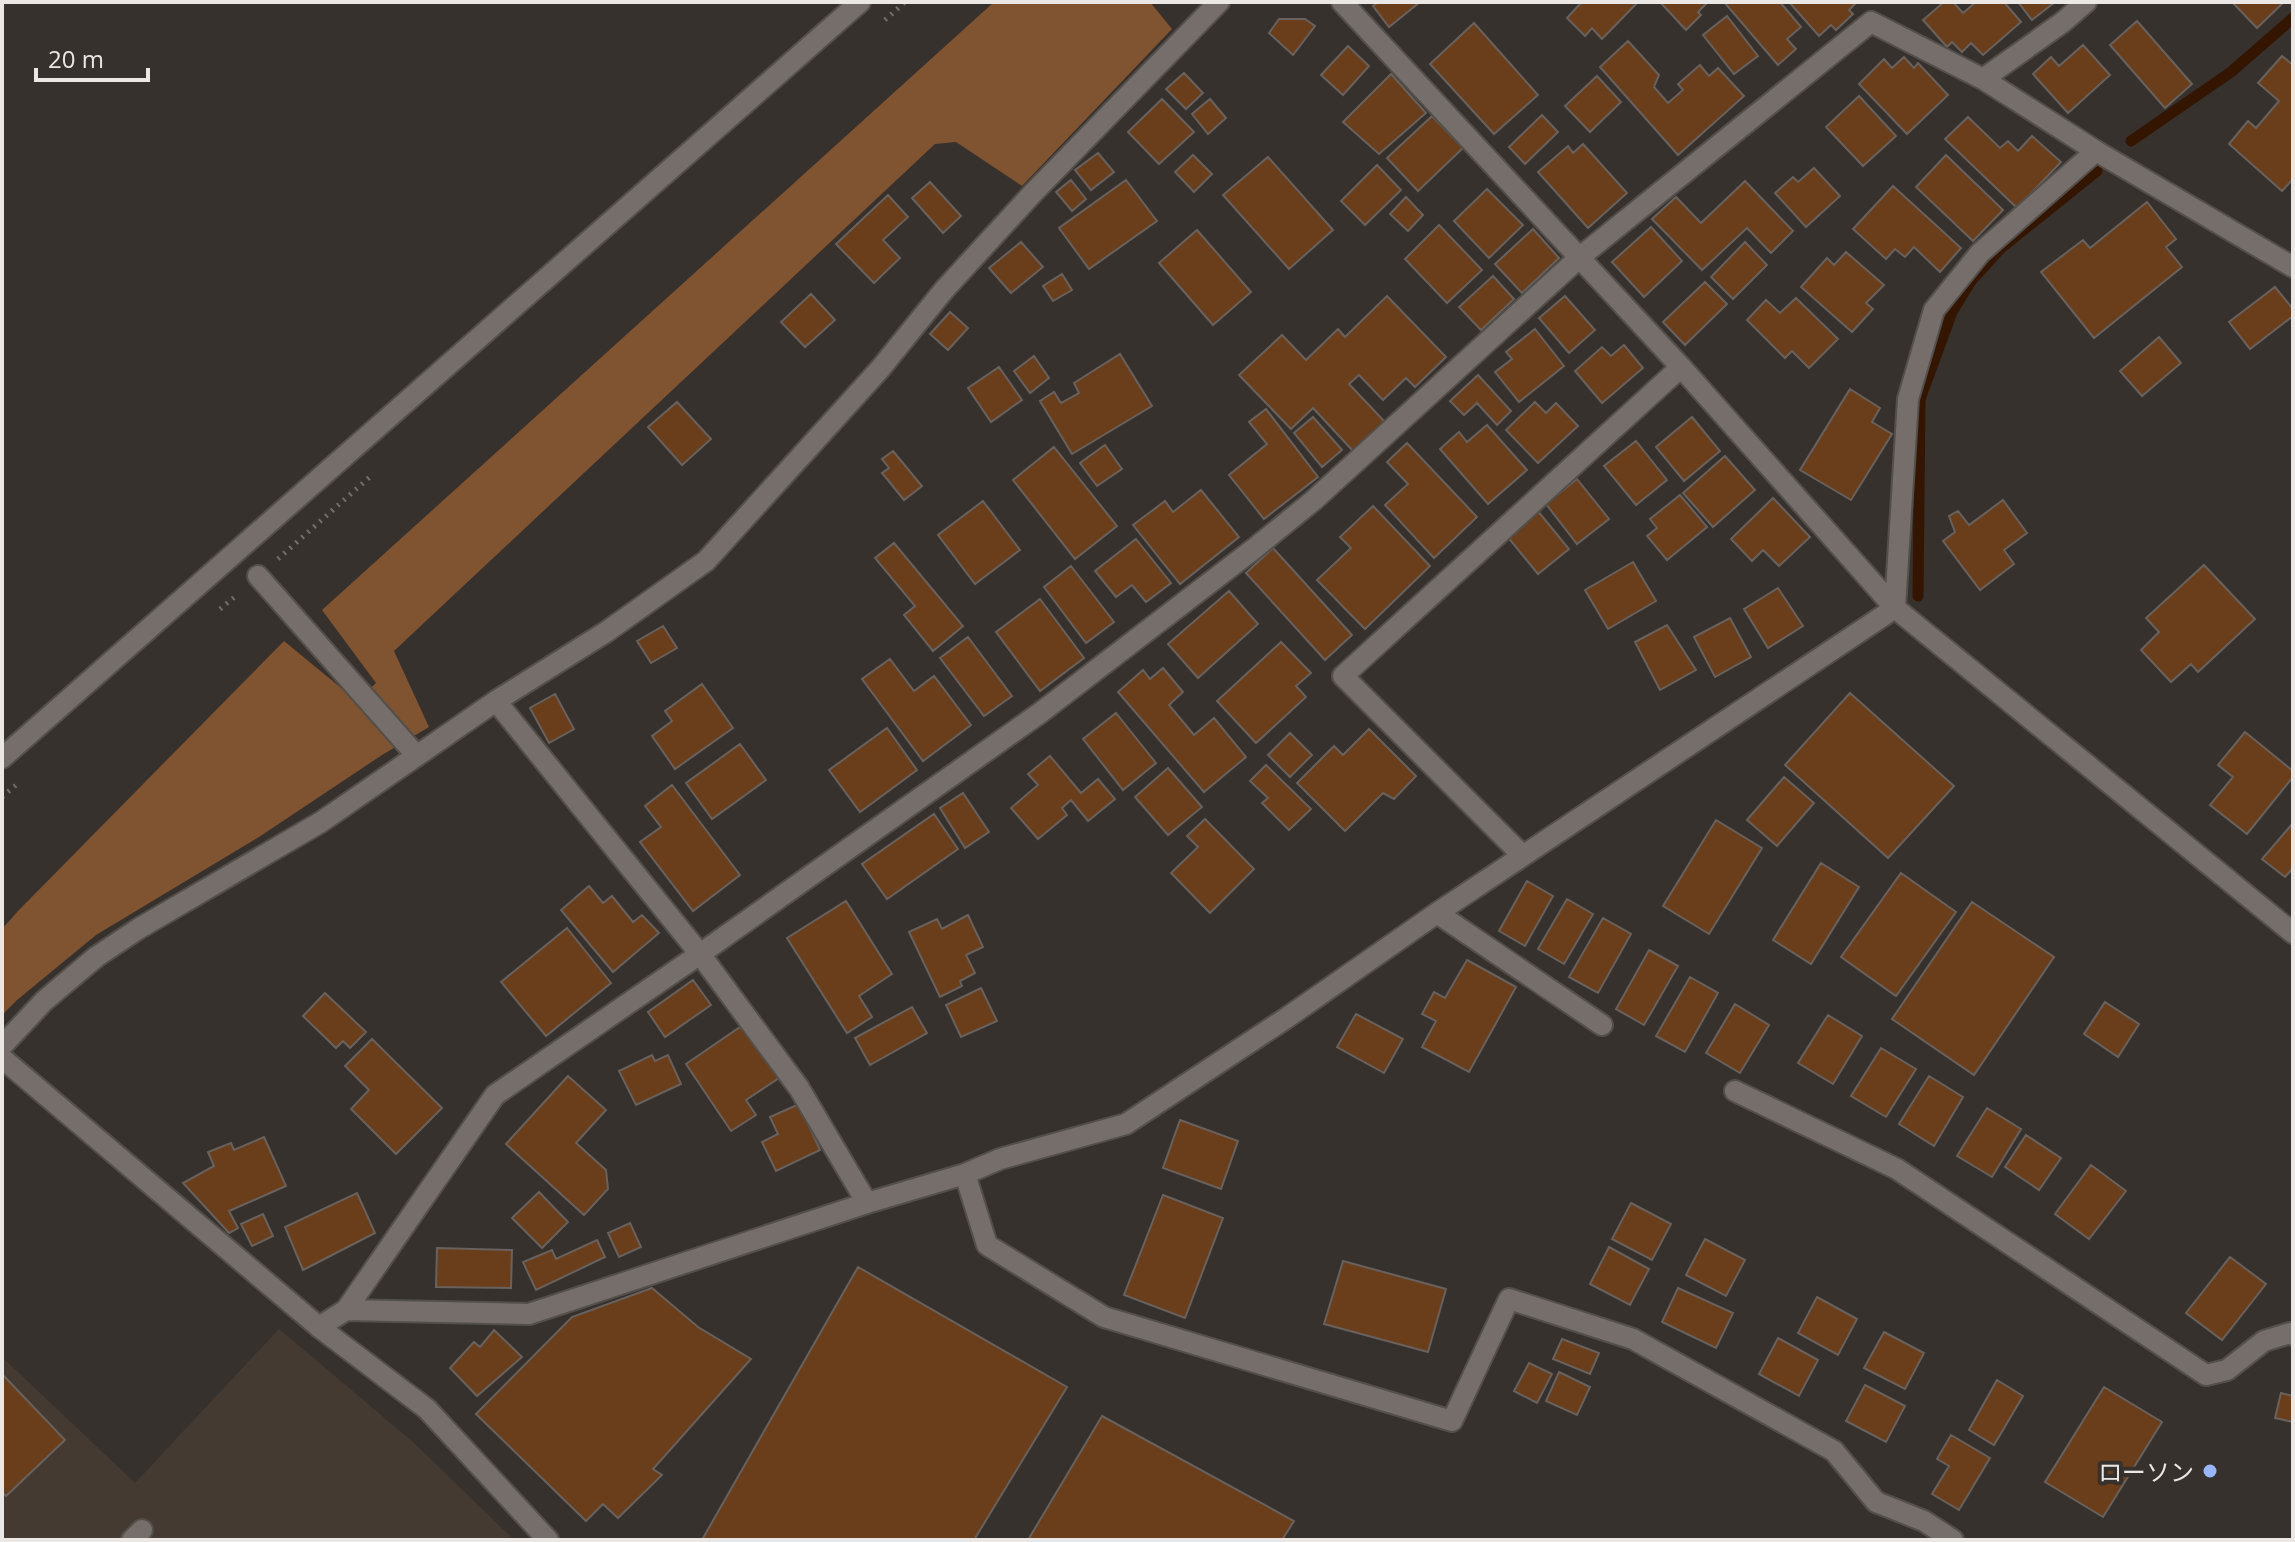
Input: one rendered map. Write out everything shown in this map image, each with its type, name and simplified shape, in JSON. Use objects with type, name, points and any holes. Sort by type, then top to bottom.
[{"type":"street","points":[[2,758],[860,2]]},
{"type":"street","points":[[2,1046],[44,1001],[96,957],[138,929],[321,822],[496,701],[606,632],[706,561],[880,369],[944,290],[1032,194],[1219,2]]},
{"type":"street","points":[[1342,2],[1681,367],[1895,608],[2293,933]]},
{"type":"street","points":[[1983,79],[2086,2]]},
{"type":"street","points":[[319,1327],[346,1310],[495,1095],[1040,713],[1255,548],[1314,500],[1580,257],[1871,22],[1983,79],[2096,151],[2293,267]]},
{"type":"street","points":[[1895,608],[1908,399],[1934,310],[1980,253],[2096,151]]},
{"type":"street","points":[[1523,856],[1343,676],[1681,367]]},
{"type":"street","points":[[258,576],[416,755]]},
{"type":"street","points":[[346,1310],[529,1314],[965,1174],[1000,1159],[1126,1124],[1895,608]]},
{"type":"street","points":[[496,701],[700,954],[799,1088],[867,1203]]},
{"type":"street","points":[[1437,913],[1602,1025]]},
{"type":"street","points":[[2,1058],[319,1327],[427,1409],[548,1540]]},
{"type":"street","points":[[1735,1091],[1897,1169],[2206,1375],[2227,1370],[2264,1341],[2290,1333],[2293,1335]]},
{"type":"street","points":[[965,1174],[987,1245],[1104,1317],[1452,1421],[1509,1299],[1633,1339],[1834,1451],[1876,1502],[1924,1521],[1953,1540]]},
{"type":"shaded area","points":[[994,2],[1150,2],[1172,29],[1022,186],[956,142],[935,144],[394,651],[429,727],[259,837],[96,935],[2,1015],[2,929],[18,911],[284,641],[357,701],[376,683],[322,610]]},
{"type":"shaded area","points":[[279,1329],[413,1442],[514,1540],[2,1540],[2,1357],[135,1483]]},
{"type":"building","points":[[1378,2],[1420,2],[1389,27],[1373,6]]},
{"type":"building","points":[[1578,2],[1638,2],[1602,39],[1592,28],[1585,36],[1567,18],[1580,4]]},
{"type":"building","points":[[1660,2],[1708,2],[1698,12],[1701,15],[1686,30]]},
{"type":"building","points":[[1724,2],[1780,2],[1801,27],[1787,39],[1796,49],[1778,65]]},
{"type":"building","points":[[1789,2],[1856,3],[1849,10],[1853,14],[1836,30],[1831,25],[1819,36]]},
{"type":"building","points":[[1944,2],[1953,2],[1963,13],[1976,2],[2004,2],[2021,22],[1983,55],[1971,43],[1962,52],[1952,42],[1947,47],[1923,20]]},
{"type":"building","points":[[2018,2],[2055,2],[2032,20]]},
{"type":"building","points":[[2232,2],[2284,2],[2257,28]]},
{"type":"building","points":[[1727,16],[1758,56],[1734,74],[1703,35]]},
{"type":"building","points":[[1279,19],[1305,19],[1315,26],[1293,55],[1269,33]]},
{"type":"building","points":[[2137,21],[2192,84],[2165,108],[2110,45]]},
{"type":"building","points":[[1474,23],[1538,95],[1494,134],[1430,64]]},
{"type":"building","points":[[1628,41],[1659,75],[1654,87],[1668,103],[1683,90],[1678,84],[1700,65],[1709,76],[1718,68],[1744,96],[1678,155],[1600,67]]},
{"type":"building","points":[[2083,45],[2110,75],[2068,113],[2033,74],[2051,57],[2059,66]]},
{"type":"building","points":[[1348,46],[1369,66],[1343,95],[1321,75]]},
{"type":"building","points":[[2282,56],[2293,65],[2293,179],[2282,191],[2229,144],[2248,121],[2256,128],[2279,101],[2258,83]]},
{"type":"building","points":[[1904,57],[1914,68],[1918,63],[1948,95],[1907,134],[1859,84],[1884,59],[1892,68]]},
{"type":"building","points":[[1184,73],[1203,93],[1186,109],[1166,89]]},
{"type":"building","points":[[1391,74],[1426,113],[1379,154],[1343,122]]},
{"type":"building","points":[[1597,76],[1621,102],[1590,132],[1565,106]]},
{"type":"building","points":[[1859,96],[1896,136],[1863,166],[1826,127]]},
{"type":"building","points":[[1162,99],[1194,132],[1159,164],[1128,132]]},
{"type":"building","points":[[1210,99],[1226,118],[1208,134],[1192,114]]},
{"type":"building","points":[[1542,115],[1558,132],[1525,164],[1509,147]]},
{"type":"building","points":[[1432,116],[1463,148],[1418,191],[1387,158]]},
{"type":"building","points":[[1968,117],[2000,148],[2008,141],[2018,151],[2032,136],[2061,162],[2017,208],[1945,139]]},
{"type":"building","points":[[1583,144],[1627,193],[1588,228],[1538,172],[1568,146],[1573,153]]},
{"type":"building","points":[[1098,153],[1114,172],[1091,190],[1075,170]]},
{"type":"building","points":[[1193,155],[1212,174],[1194,192],[1175,172]]},
{"type":"building","points":[[1946,155],[2003,210],[1973,241],[1916,187]]},
{"type":"building","points":[[1268,157],[1333,230],[1289,269],[1223,195]]},
{"type":"building","points":[[1377,165],[1401,190],[1365,225],[1341,201]]},
{"type":"building","points":[[1814,168],[1840,196],[1806,227],[1775,193],[1793,177],[1798,182]]},
{"type":"building","points":[[1071,180],[1086,199],[1072,211],[1056,192]]},
{"type":"building","points":[[1126,180],[1157,221],[1089,269],[1059,228]]},
{"type":"building","points":[[1745,181],[1793,231],[1771,253],[1747,228],[1702,270],[1652,219],[1676,197],[1701,223]]},
{"type":"building","points":[[930,182],[961,216],[943,233],[912,198]]},
{"type":"building","points":[[1893,186],[1961,248],[1940,272],[1914,247],[1905,257],[1895,249],[1886,259],[1853,229]]},
{"type":"building","points":[[1487,189],[1523,225],[1489,258],[1454,221]]},
{"type":"building","points":[[888,195],[908,217],[883,240],[900,258],[874,283],[836,244]]},
{"type":"building","points":[[1406,197],[1423,215],[1408,231],[1390,214]]},
{"type":"building","points":[[2147,202],[2176,239],[2166,247],[2182,267],[2094,338],[2041,272],[2083,240],[2090,248]]},
{"type":"building","points":[[1439,225],[1482,270],[1447,303],[1405,259]]},
{"type":"building","points":[[1651,227],[1682,261],[1644,297],[1612,262]]},
{"type":"building","points":[[1533,229],[1559,258],[1522,293],[1495,264]]},
{"type":"building","points":[[1197,230],[1251,292],[1213,325],[1159,263]]},
{"type":"building","points":[[1021,242],[1043,267],[1011,293],[989,268]]},
{"type":"building","points":[[1745,242],[1767,265],[1733,299],[1711,277]]},
{"type":"building","points":[[1846,252],[1884,285],[1866,303],[1873,309],[1852,332],[1801,287],[1827,258],[1834,265]]},
{"type":"building","points":[[1062,274],[1072,290],[1053,301],[1043,286]]},
{"type":"building","points":[[1493,276],[1514,299],[1481,330],[1459,307]]},
{"type":"building","points":[[1705,282],[1727,304],[1685,345],[1663,322]]},
{"type":"building","points":[[2275,287],[2293,309],[2293,316],[2250,349],[2229,322]]},
{"type":"building","points":[[811,294],[835,320],[805,347],[781,322]]},
{"type":"building","points":[[1387,296],[1446,357],[1415,387],[1406,378],[1383,400],[1359,375],[1349,384],[1385,422],[1354,452],[1313,408],[1291,429],[1239,375],[1282,335],[1306,360],[1338,329],[1345,337]]},
{"type":"building","points":[[1565,296],[1595,330],[1569,353],[1539,318]]},
{"type":"building","points":[[1796,298],[1838,339],[1809,368],[1792,351],[1785,358],[1747,320],[1766,300],[1780,313]]},
{"type":"building","points":[[950,312],[968,328],[948,350],[930,334]]},
{"type":"building","points":[[1535,329],[1564,366],[1519,402],[1495,372],[1512,359],[1506,352]]},
{"type":"building","points":[[2159,337],[2181,363],[2142,396],[2120,371]]},
{"type":"building","points":[[1624,345],[1643,368],[1602,403],[1575,371],[1602,347],[1611,356]]},
{"type":"building","points":[[1120,354],[1152,406],[1072,454],[1040,401],[1054,392],[1061,403],[1079,393],[1074,383]]},
{"type":"building","points":[[1034,356],[1049,378],[1030,393],[1014,371]]},
{"type":"building","points":[[999,367],[1022,400],[991,422],[968,388]]},
{"type":"building","points":[[1478,375],[1511,411],[1497,425],[1477,403],[1464,415],[1450,401]]},
{"type":"building","points":[[1850,389],[1880,408],[1872,422],[1892,434],[1851,500],[1800,470]]},
{"type":"building","points":[[677,402],[711,439],[682,465],[648,427]]},
{"type":"building","points":[[1535,402],[1546,413],[1556,403],[1578,426],[1538,463],[1506,430]]},
{"type":"building","points":[[1266,409],[1318,477],[1264,519],[1229,475],[1267,444],[1249,422]]},
{"type":"building","points":[[1313,417],[1342,450],[1322,467],[1294,433]]},
{"type":"building","points":[[1692,417],[1720,451],[1684,481],[1656,447]]},
{"type":"building","points":[[1487,425],[1527,470],[1488,504],[1440,449],[1459,432],[1467,442]]},
{"type":"building","points":[[1636,441],[1667,480],[1636,505],[1604,466]]},
{"type":"building","points":[[1407,443],[1477,517],[1434,558],[1385,505],[1408,484],[1387,462]]},
{"type":"building","points":[[1105,445],[1122,469],[1097,486],[1080,463]]},
{"type":"building","points":[[1054,447],[1117,526],[1075,559],[1013,480]]},
{"type":"building","points":[[893,451],[922,486],[904,500],[882,473],[889,468],[882,459]]},
{"type":"building","points":[[1725,456],[1755,490],[1713,527],[1683,493]]},
{"type":"building","points":[[1577,479],[1609,519],[1577,544],[1546,504]]},
{"type":"building","points":[[1201,490],[1239,537],[1180,584],[1133,525],[1165,501],[1173,512]]},
{"type":"building","points":[[1680,495],[1707,527],[1667,560],[1647,536],[1657,528],[1650,519]]},
{"type":"building","points":[[1773,498],[1810,537],[1779,566],[1763,550],[1752,561],[1731,539]]},
{"type":"building","points":[[2003,500],[2027,533],[2004,550],[2014,564],[1980,590],[1943,541],[1955,532],[1949,516],[1958,511],[1969,525]]},
{"type":"building","points":[[983,501],[1020,550],[975,584],[938,535]]},
{"type":"building","points":[[1373,506],[1430,566],[1365,629],[1317,580],[1351,548],[1340,537]]},
{"type":"building","points":[[1537,510],[1569,549],[1538,574],[1506,535]]},
{"type":"building","points":[[1136,539],[1171,583],[1146,602],[1132,585],[1116,597],[1095,571]]},
{"type":"building","points":[[894,543],[963,626],[933,651],[904,615],[915,606],[875,558]]},
{"type":"building","points":[[1273,548],[1352,635],[1325,660],[1246,573]]},
{"type":"building","points":[[1633,562],[1656,601],[1608,629],[1585,590]]},
{"type":"building","points":[[2204,565],[2255,619],[2198,672],[2191,664],[2171,682],[2141,650],[2159,632],[2146,618]]},
{"type":"building","points":[[1071,566],[1114,622],[1086,643],[1044,587]]},
{"type":"building","points":[[1778,588],[1803,626],[1768,648],[1744,609]]},
{"type":"building","points":[[1229,591],[1258,624],[1198,678],[1168,644]]},
{"type":"building","points":[[1040,599],[1084,658],[1040,691],[996,632]]},
{"type":"building","points":[[1730,618],[1751,657],[1715,677],[1694,637]]},
{"type":"building","points":[[1667,625],[1696,670],[1660,690],[1635,642]]},
{"type":"building","points":[[663,626],[677,648],[651,663],[637,641]]},
{"type":"building","points":[[968,637],[1012,696],[984,716],[940,658]]},
{"type":"building","points":[[1281,642],[1311,673],[1296,686],[1306,697],[1256,743],[1217,701]]},
{"type":"building","points":[[890,659],[914,691],[934,676],[971,725],[923,761],[862,679]]},
{"type":"building","points":[[1163,668],[1183,692],[1169,705],[1194,735],[1214,718],[1246,757],[1204,792],[1118,692],[1143,670],[1150,679]]},
{"type":"building","points":[[702,684],[733,728],[675,769],[652,736],[672,721],[665,711]]},
{"type":"building","points":[[1850,693],[1954,786],[1888,858],[1785,765]]},
{"type":"building","points":[[555,694],[574,729],[549,743],[530,708]]},
{"type":"building","points":[[1116,713],[1156,763],[1123,790],[1083,739]]},
{"type":"building","points":[[887,728],[917,770],[860,812],[829,770]]},
{"type":"building","points":[[1369,729],[1416,776],[1394,799],[1383,793],[1345,831],[1297,783],[1334,746],[1343,755]]},
{"type":"building","points":[[2245,732],[2293,771],[2293,777],[2247,834],[2210,805],[2233,777],[2218,765]]},
{"type":"building","points":[[1290,733],[1312,755],[1290,777],[1268,755]]},
{"type":"building","points":[[740,744],[766,780],[712,819],[686,783]]},
{"type":"building","points":[[1050,756],[1081,793],[1098,779],[1115,799],[1088,821],[1071,800],[1062,808],[1067,815],[1038,839],[1011,808],[1038,785],[1028,774]]},
{"type":"building","points":[[1266,765],[1311,809],[1289,830],[1262,803],[1268,798],[1250,781]]},
{"type":"building","points":[[1168,768],[1202,807],[1168,835],[1135,797]]},
{"type":"building","points":[[1784,777],[1814,803],[1777,846],[1747,820]]},
{"type":"building","points":[[672,785],[740,875],[693,911],[640,842],[661,827],[645,806]]},
{"type":"building","points":[[963,793],[989,832],[965,848],[940,808]]},
{"type":"building","points":[[934,814],[958,849],[887,899],[862,864]]},
{"type":"building","points":[[1205,819],[1254,869],[1210,913],[1171,873],[1198,847],[1187,836]]},
{"type":"building","points":[[1716,820],[1762,848],[1709,934],[1663,906]]},
{"type":"building","points":[[2293,823],[2293,868],[2285,877],[2262,859]]},
{"type":"building","points":[[1821,863],[1859,887],[1811,964],[1773,940]]},
{"type":"building","points":[[1901,873],[1956,912],[1896,996],[1841,957]]},
{"type":"building","points":[[1527,881],[1553,896],[1525,946],[1499,931]]},
{"type":"building","points":[[589,886],[603,903],[612,896],[633,922],[642,915],[659,933],[613,972],[561,910]]},
{"type":"building","points":[[1567,899],[1593,914],[1564,964],[1538,949]]},
{"type":"building","points":[[846,901],[892,974],[859,996],[872,1017],[847,1033],[787,938]]},
{"type":"building","points":[[1972,902],[2054,957],[1974,1075],[1892,1019]]},
{"type":"building","points":[[968,915],[983,947],[966,955],[975,973],[960,981],[962,986],[940,997],[909,932],[937,919],[942,929]]},
{"type":"building","points":[[1603,918],[1631,934],[1598,993],[1569,977]]},
{"type":"building","points":[[567,928],[611,983],[546,1036],[501,982]]},
{"type":"building","points":[[1649,950],[1678,966],[1644,1025],[1616,1009]]},
{"type":"building","points":[[1467,960],[1516,987],[1469,1072],[1422,1047],[1436,1021],[1422,1014],[1434,992],[1445,998]]},
{"type":"building","points":[[1690,977],[1718,993],[1685,1052],[1656,1036]]},
{"type":"building","points":[[693,980],[711,1005],[665,1037],[648,1012]]},
{"type":"building","points":[[981,988],[997,1021],[961,1037],[946,1005]]},
{"type":"building","points":[[325,993],[366,1032],[350,1048],[343,1041],[336,1048],[303,1016]]},
{"type":"building","points":[[2105,1002],[2139,1024],[2118,1057],[2084,1034]]},
{"type":"building","points":[[1735,1004],[1769,1025],[1740,1073],[1706,1053]]},
{"type":"building","points":[[912,1007],[927,1033],[870,1065],[855,1038]]},
{"type":"building","points":[[1356,1014],[1403,1039],[1384,1073],[1337,1047]]},
{"type":"building","points":[[1828,1015],[1862,1036],[1833,1084],[1798,1063]]},
{"type":"building","points":[[743,1025],[779,1078],[746,1100],[756,1115],[731,1131],[686,1064]]},
{"type":"building","points":[[372,1039],[442,1108],[396,1154],[351,1109],[369,1090],[345,1066]]},
{"type":"building","points":[[1881,1048],[1916,1069],[1886,1117],[1851,1096]]},
{"type":"building","points":[[652,1055],[655,1061],[668,1055],[681,1084],[636,1105],[619,1071]]},
{"type":"building","points":[[568,1076],[606,1110],[576,1143],[606,1170],[608,1189],[584,1215],[506,1144]]},
{"type":"building","points":[[1929,1076],[1963,1097],[1934,1146],[1899,1124]]},
{"type":"building","points":[[799,1104],[820,1150],[776,1171],[762,1142],[778,1134],[770,1117]]},
{"type":"building","points":[[1987,1108],[2021,1129],[1992,1177],[1957,1156]]},
{"type":"building","points":[[1180,1120],[1238,1141],[1221,1189],[1163,1168]]},
{"type":"building","points":[[2026,1135],[2061,1158],[2039,1190],[2005,1167]]},
{"type":"building","points":[[264,1137],[286,1186],[229,1211],[238,1228],[229,1233],[183,1183],[214,1166],[208,1152],[231,1143],[234,1150]]},
{"type":"building","points":[[2091,1165],[2126,1191],[2089,1239],[2055,1214]]},
{"type":"building","points":[[539,1192],[568,1222],[542,1248],[512,1218]]},
{"type":"building","points":[[357,1193],[375,1233],[303,1270],[285,1227]]},
{"type":"building","points":[[1163,1195],[1223,1218],[1185,1318],[1124,1295]]},
{"type":"building","points":[[1631,1203],[1671,1224],[1652,1260],[1612,1239]]},
{"type":"building","points":[[263,1214],[273,1236],[252,1246],[241,1224]]},
{"type":"building","points":[[630,1223],[641,1247],[619,1257],[608,1233]]},
{"type":"building","points":[[1705,1239],[1745,1260],[1726,1296],[1686,1275]]},
{"type":"building","points":[[597,1240],[605,1257],[536,1290],[523,1262],[552,1250],[556,1259]]},
{"type":"building","points":[[1609,1247],[1649,1269],[1630,1305],[1590,1284]]},
{"type":"building","points":[[437,1248],[512,1250],[511,1288],[436,1287]]},
{"type":"building","points":[[2230,1257],[2266,1284],[2222,1340],[2186,1313]]},
{"type":"building","points":[[1343,1261],[1446,1289],[1428,1352],[1324,1324]]},
{"type":"building","points":[[858,1267],[1067,1387],[974,1540],[703,1538]]},
{"type":"building","points":[[652,1288],[698,1327],[751,1359],[653,1469],[662,1475],[618,1518],[603,1504],[586,1521],[476,1414],[572,1317]]},
{"type":"building","points":[[1678,1288],[1733,1313],[1716,1348],[1662,1322]]},
{"type":"building","points":[[1817,1297],[1857,1319],[1838,1355],[1798,1333]]},
{"type":"building","points":[[494,1330],[522,1357],[477,1396],[450,1368],[474,1342],[480,1347]]},
{"type":"building","points":[[1884,1332],[1924,1353],[1905,1389],[1864,1368]]},
{"type":"building","points":[[1778,1338],[1818,1360],[1799,1396],[1759,1374]]},
{"type":"building","points":[[1562,1339],[1599,1353],[1590,1374],[1553,1359]]},
{"type":"building","points":[[1529,1363],[1552,1374],[1537,1403],[1514,1391]]},
{"type":"building","points":[[1559,1372],[1590,1387],[1577,1415],[1546,1401]]},
{"type":"building","points":[[2,1374],[65,1440],[6,1496],[2,1492]]},
{"type":"building","points":[[1997,1380],[2023,1396],[1994,1445],[1969,1430]]},
{"type":"building","points":[[1865,1385],[1905,1406],[1886,1442],[1846,1421]]},
{"type":"building","points":[[2104,1387],[2162,1422],[2103,1517],[2045,1482]]},
{"type":"building","points":[[2281,1393],[2293,1396],[2293,1422],[2275,1418]]},
{"type":"building","points":[[1102,1416],[1294,1521],[1282,1540],[1028,1540]]},
{"type":"building","points":[[1951,1435],[1990,1458],[1959,1510],[1932,1494],[1949,1466],[1937,1459]]},
{"type":"waterway","points":[[2131,141],[2231,72],[2293,18]]},
{"type":"waterway","points":[[1918,596],[1920,399],[1952,312],[1971,281],[2001,248],[2097,171]]},
{"type":"place","name":"ローソン","points":[[2210,1471]]}]
